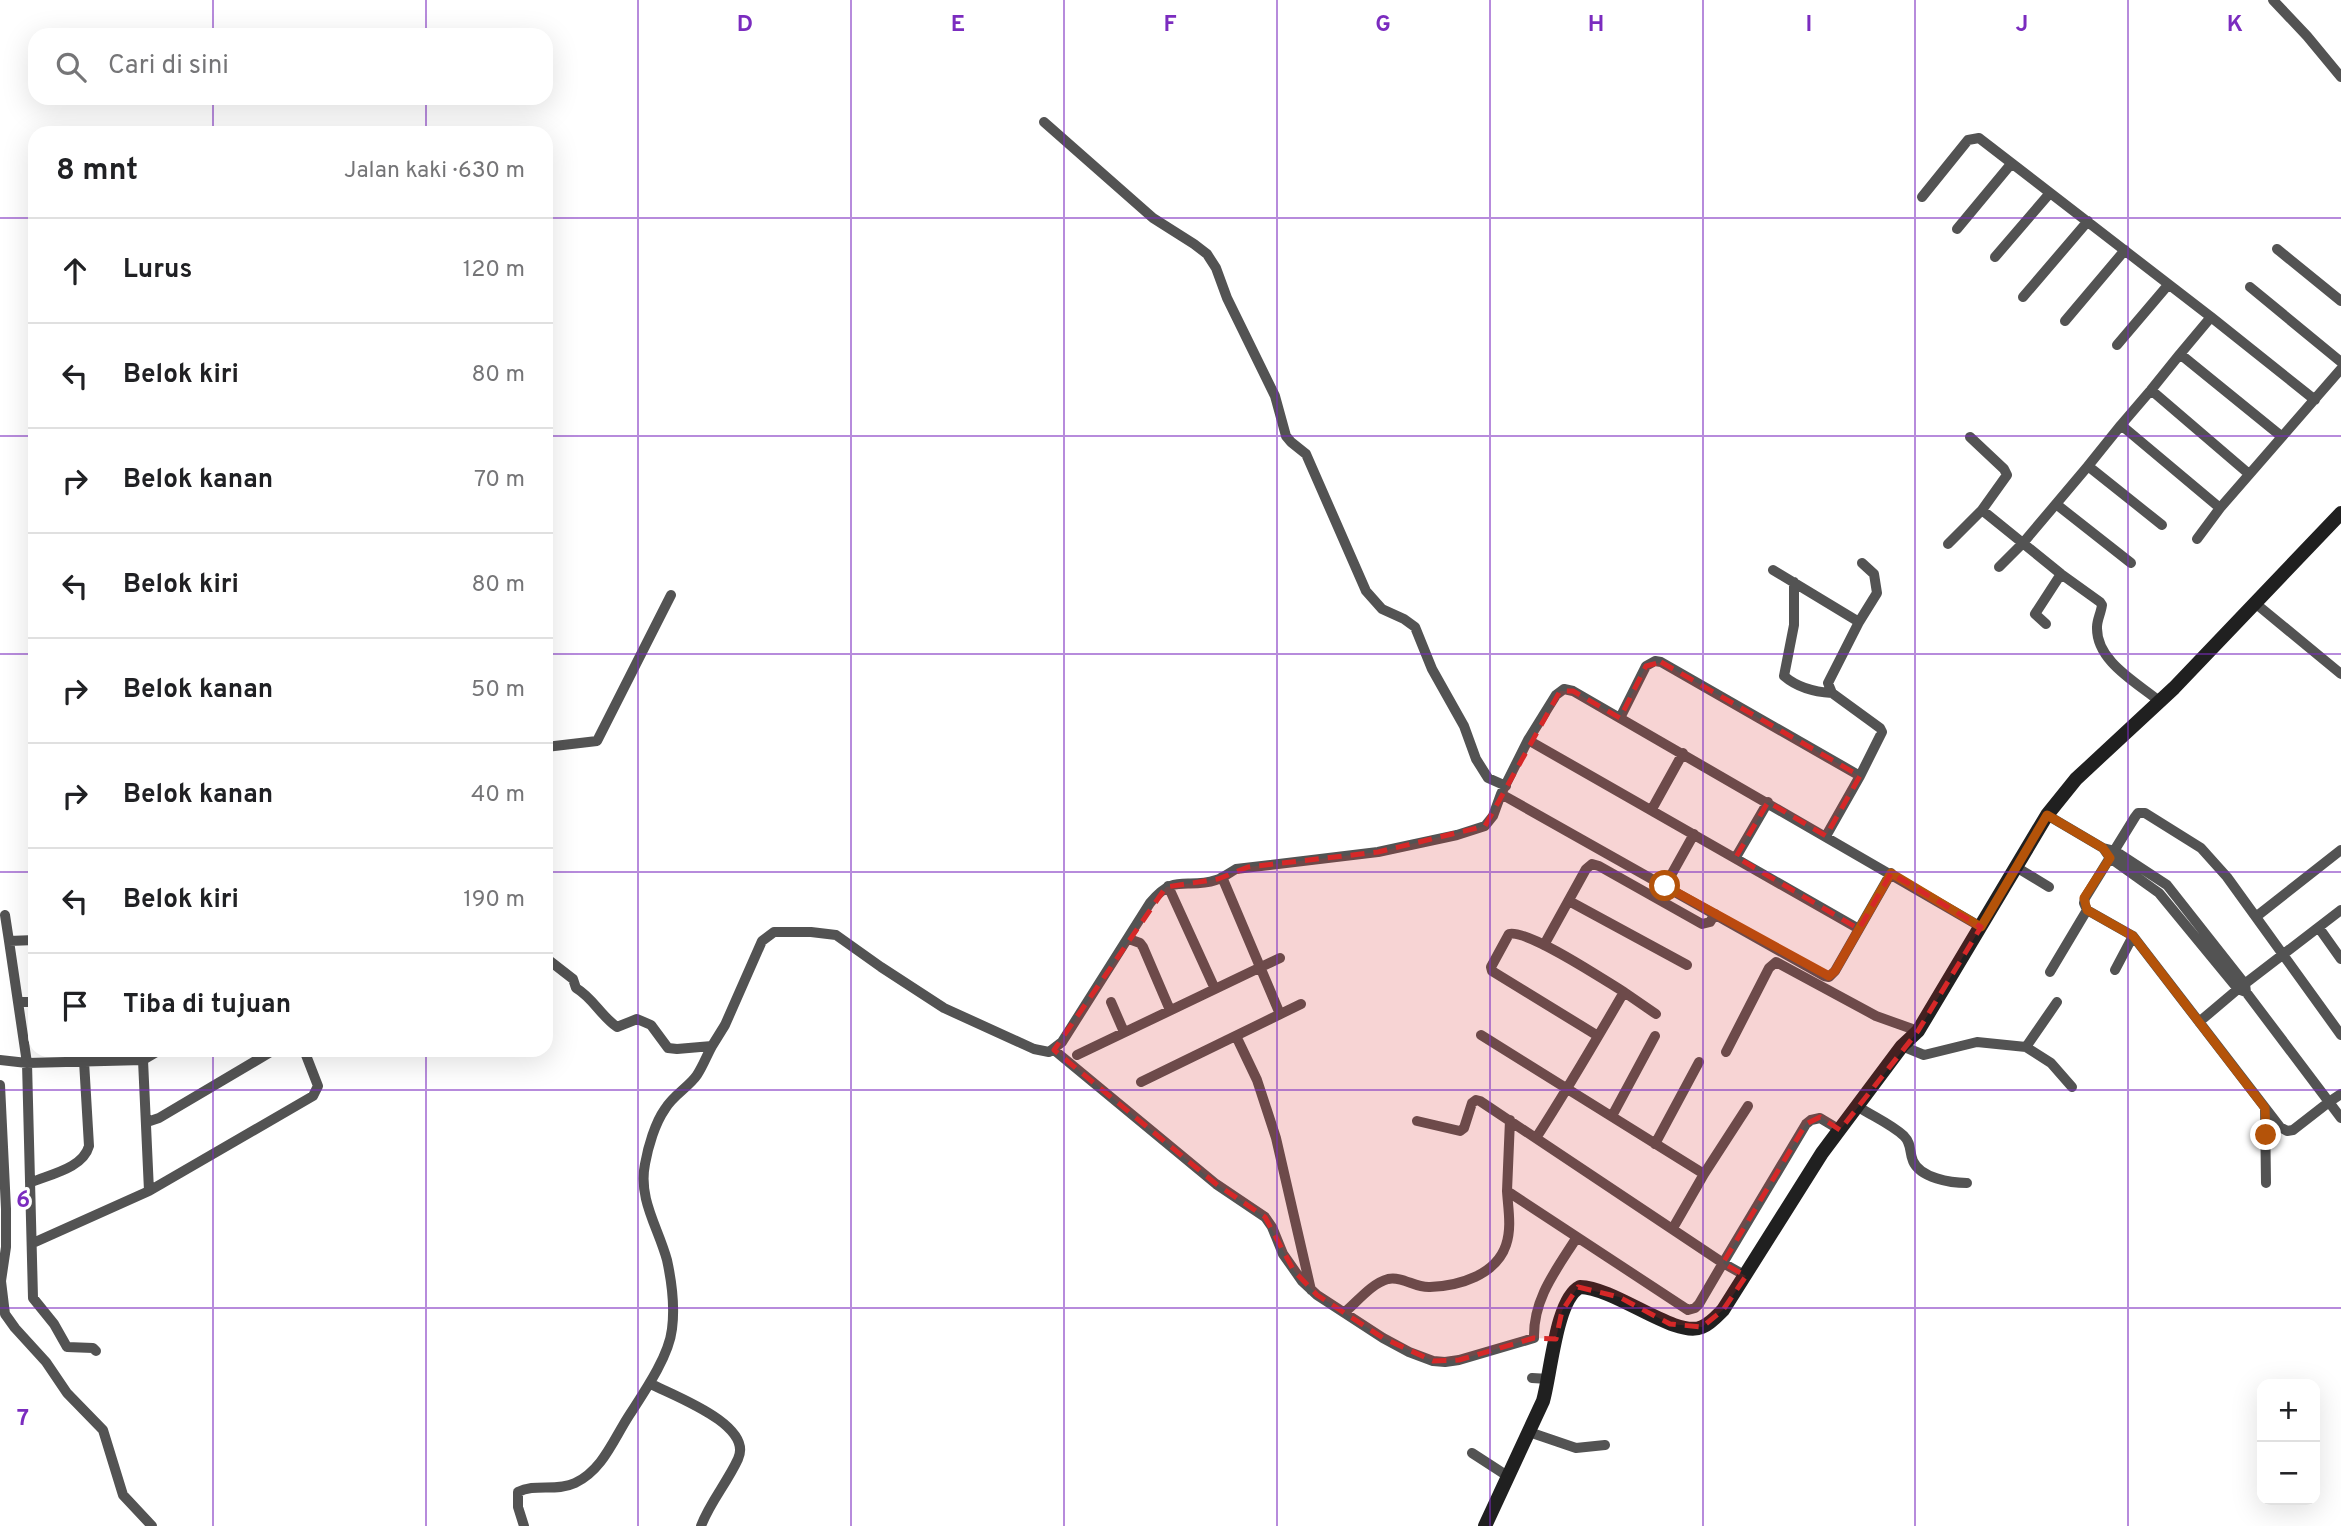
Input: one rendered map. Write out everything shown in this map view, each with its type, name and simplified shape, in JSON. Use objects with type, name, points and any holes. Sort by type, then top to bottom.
[{"type":"street","points":[[2273,0],[2341,77]]},
{"type":"street","points":[[1044,122],[1153,218],[1207,254],[1275,396],[1286,436],[1306,454],[1366,591],[1382,609],[1415,627],[1432,669],[1464,726],[1482,770],[1503,790],[1665,886],[1827,977],[1835,971],[1891,873]]},
{"type":"street","points":[[1922,197],[1968,140],[1979,138],[2315,400]]},
{"type":"street","points":[[1957,229],[2011,164]]},
{"type":"street","points":[[1995,257],[2050,193]]},
{"type":"street","points":[[2023,297],[2088,221]]},
{"type":"street","points":[[2277,249],[2341,301]]},
{"type":"street","points":[[2065,321],[2124,250]]},
{"type":"street","points":[[2117,345],[2168,285]]},
{"type":"street","points":[[2250,287],[2341,362]]},
{"type":"street","points":[[1999,567],[2056,504],[2211,317]]},
{"type":"street","points":[[2180,354],[2281,436]]},
{"type":"street","points":[[2197,539],[2281,436],[2341,369]]},
{"type":"street","points":[[2151,390],[2249,474]]},
{"type":"street","points":[[2121,425],[2220,509]]},
{"type":"street","points":[[1948,544],[1982,510],[2007,475],[1970,437]]},
{"type":"street","points":[[2088,466],[2162,525]]},
{"type":"street","points":[[2056,504],[2131,563]]},
{"type":"street","points":[[1982,510],[2100,602],[2102,605],[2097,627],[2105,654],[2120,671],[2159,701]]},
{"type":"street","points":[[1485,1526],[1530,1432],[1549,1379],[1562,1311],[1568,1297],[1580,1287],[1606,1292],[1632,1312],[1684,1328],[1702,1327],[1723,1310],[1806,1177],[1902,1046],[1918,1031],[2047,815],[2076,779],[2159,701],[2341,513]]},
{"type":"street","points":[[1832,693],[1828,683],[1831,675],[1877,593],[1874,574],[1862,563]]},
{"type":"street","points":[[1773,570],[1859,622]]},
{"type":"street","points":[[2046,624],[2035,614],[2061,574]]},
{"type":"street","points":[[1794,582],[1794,625],[1784,676],[1806,689],[1832,693],[1882,730],[1826,836]]},
{"type":"street","points":[[553,746],[597,741],[671,595]]},
{"type":"street","points":[[2255,603],[2341,674]]},
{"type":"street","points":[[1620,718],[1646,666],[1655,661],[1661,662],[1860,776]]},
{"type":"street","points":[[524,1526],[518,1507],[518,1492],[533,1488],[556,1488],[574,1483],[588,1474],[610,1451],[628,1416],[650,1384],[672,1332],[674,1296],[666,1258],[643,1193],[645,1164],[664,1110],[696,1076],[725,1025],[762,941],[774,932],[836,935],[944,1008],[1034,1049],[1049,1052],[1062,1042],[1150,903],[1168,886],[1208,881],[1236,869],[1378,852],[1481,828],[1493,816],[1528,740],[1556,695],[1564,689],[1573,691],[1683,753],[1981,927]]},
{"type":"street","points":[[1528,740],[1859,929]]},
{"type":"street","points":[[1652,809],[1683,753]]},
{"type":"street","points":[[1736,858],[1768,802]]},
{"type":"street","points":[[2050,972],[2087,910],[2084,898],[2135,817],[2138,813],[2145,813],[2201,848],[2257,916],[2341,1035]]},
{"type":"street","points":[[2047,815],[2113,854],[2163,889],[2243,988],[2341,1118]]},
{"type":"street","points":[[1665,886],[1694,834]]},
{"type":"street","points":[[2257,916],[2341,850]]},
{"type":"street","points":[[1544,945],[1586,869],[1592,864],[1702,924],[1710,922],[1715,914]]},
{"type":"street","points":[[2016,867],[2049,887]]},
{"type":"street","points":[[1222,877],[1280,1014]]},
{"type":"street","points":[[1168,886],[1215,989]]},
{"type":"street","points":[[1569,901],[1688,965]]},
{"type":"street","points":[[2087,910],[2133,936],[2280,1127],[2287,1131],[2293,1130],[2341,1094]]},
{"type":"street","points":[[2199,1022],[2341,910]]},
{"type":"street","points":[[5,915],[18,1002],[14,1062],[32,1182],[33,1298],[54,1324],[67,1347],[93,1348],[96,1351]]},
{"type":"street","points":[[2319,928],[2341,959]]},
{"type":"street","points":[[1598,1036],[1491,970],[1509,934],[1517,933],[1544,945],[1656,1014]]},
{"type":"street","points":[[2115,970],[2133,936]]},
{"type":"street","points":[[1129,939],[1143,947],[1170,1010]]},
{"type":"street","points":[[9,941],[28,940]]},
{"type":"street","points":[[1077,1055],[1280,958]]},
{"type":"street","points":[[1726,1052],[1774,962],[1781,963],[1876,1016],[1918,1031]]},
{"type":"street","points":[[553,963],[573,979],[576,988],[589,995],[601,1013],[617,1027],[637,1019],[650,1026],[668,1048],[712,1046]]},
{"type":"street","points":[[1536,1138],[1568,1089],[1624,992]]},
{"type":"street","points":[[18,1002],[28,1002]]},
{"type":"street","points":[[1111,1002],[1124,1032]]},
{"type":"street","points":[[2026,1047],[2057,1002]]},
{"type":"street","points":[[1141,1082],[1301,1004]]},
{"type":"street","points":[[1481,1035],[1704,1174]]},
{"type":"street","points":[[1612,1116],[1655,1036]]},
{"type":"street","points":[[1236,1037],[1257,1080],[1276,1138],[1311,1290]]},
{"type":"street","points":[[1902,1046],[1924,1055],[1977,1042],[2026,1047],[2051,1063],[2072,1087]]},
{"type":"street","points":[[1055,1050],[1216,1184],[1265,1217],[1294,1271],[1311,1290],[1383,1338],[1433,1361],[1459,1360],[1535,1338],[1556,1339]]},
{"type":"street","points":[[14,1062],[143,1060],[148,1057]]},
{"type":"street","points":[[147,1122],[159,1118],[262,1057]]},
{"type":"street","points":[[33,1243],[149,1191],[313,1096],[318,1086],[306,1057]]},
{"type":"street","points":[[143,1060],[149,1191]]},
{"type":"street","points":[[32,1182],[76,1164],[86,1156],[89,1146],[84,1061]]},
{"type":"street","points":[[1655,1144],[1699,1062]]},
{"type":"street","points":[[0,1085],[6,1209],[6,1247],[1,1281],[5,1314],[46,1362],[67,1393],[103,1430],[123,1495],[152,1526]]},
{"type":"street","points":[[1417,1121],[1461,1131],[1472,1103],[1476,1100],[1745,1276]]},
{"type":"street","points":[[1673,1228],[1748,1106]]},
{"type":"street","points":[[1857,1106],[1905,1138],[1911,1149],[1913,1162],[1921,1170],[1943,1182],[1967,1183]]},
{"type":"street","points":[[2265,1108],[2266,1182]]},
{"type":"street","points":[[1507,1191],[1688,1310],[1699,1304],[1806,1124],[1820,1118],[1840,1130]]},
{"type":"street","points":[[1345,1312],[1374,1287],[1392,1278],[1429,1287],[1456,1283],[1480,1276],[1500,1257],[1506,1245],[1509,1227],[1507,1191],[1510,1120]]},
{"type":"street","points":[[1535,1338],[1537,1308],[1546,1284],[1577,1237]]},
{"type":"street","points":[[1532,1378],[1549,1379]]},
{"type":"street","points":[[650,1384],[723,1422],[734,1433],[740,1445],[740,1457],[701,1526]]},
{"type":"street","points":[[1530,1432],[1576,1448],[1605,1445]]},
{"type":"street","points":[[1472,1453],[1509,1478]]},
{"type":"highlighted area","points":[[1661,662],[1860,776],[1826,836],[1768,802],[1736,857],[1859,929],[1891,873],[1981,927],[1918,1031],[1840,1130],[1820,1117],[1806,1124],[1723,1263],[1746,1276],[1723,1310],[1702,1327],[1670,1324],[1619,1297],[1578,1287],[1562,1311],[1556,1339],[1534,1338],[1459,1360],[1433,1361],[1383,1338],[1317,1295],[1294,1271],[1265,1217],[1216,1184],[1054,1050],[1166,887],[1218,879],[1248,867],[1378,852],[1485,826],[1560,691],[1573,691],[1620,718],[1646,666]]},
{"type":"route","points":[[1665,886],[1827,977],[1835,971],[1891,873],[1981,927],[2047,815],[2103,848],[2110,858],[2084,898],[2087,910],[2133,936],[2265,1108],[2266,1135]]}]
